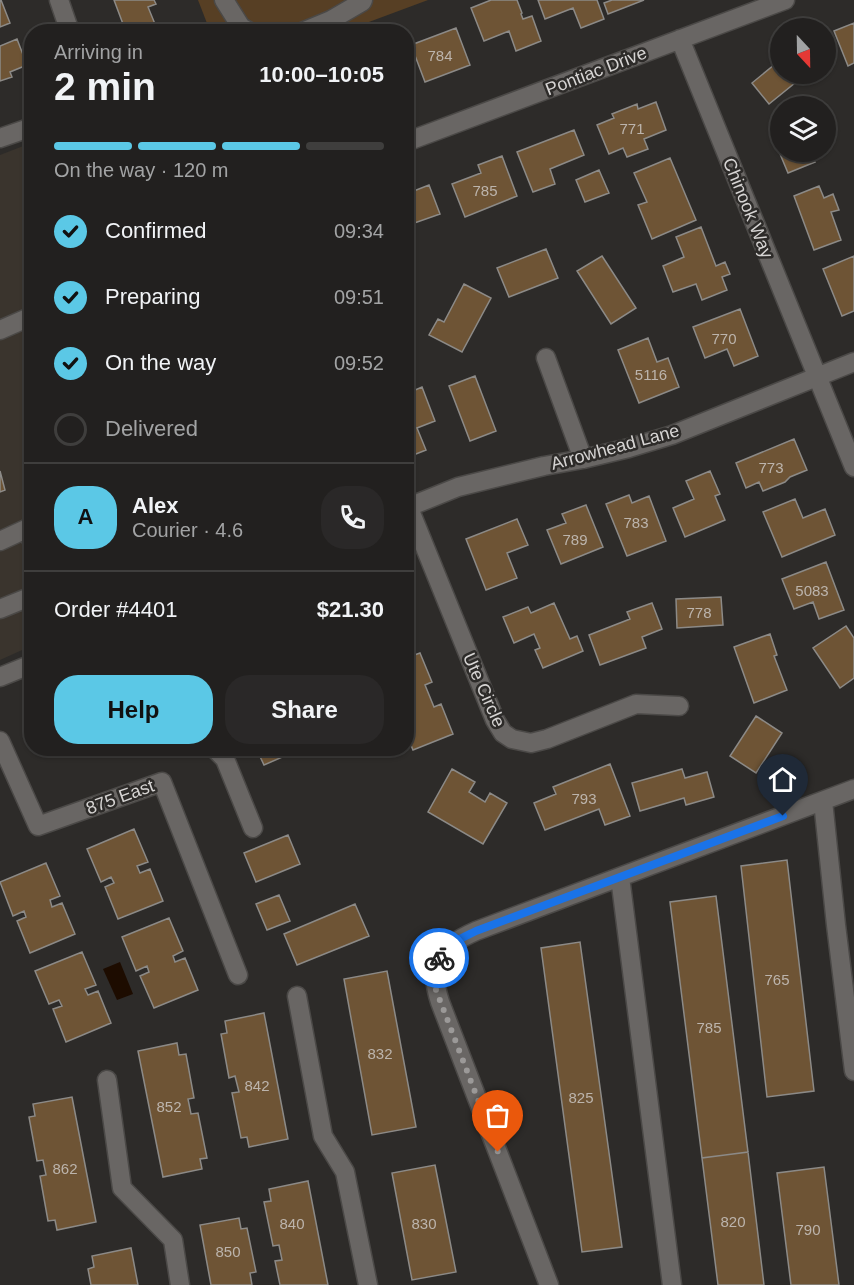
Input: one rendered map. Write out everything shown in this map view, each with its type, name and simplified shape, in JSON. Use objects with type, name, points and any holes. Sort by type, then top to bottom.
[{"type":"street","points":[[58,0],[67,24]]},
{"type":"street","points":[[224,0],[239,24]]},
{"type":"street","points":[[321,24],[363,0]]},
{"type":"street","name":"Pontiac Drive","points":[[414,139],[785,0]]},
{"type":"street","name":"Chinook Way","points":[[680,39],[854,467]]},
{"type":"street","points":[[0,138],[24,130]]},
{"type":"street","points":[[0,330],[24,320]]},
{"type":"street","points":[[546,358],[583,459]]},
{"type":"street","name":"Arrowhead Lane","points":[[414,505],[458,487],[629,448],[672,435],[854,362]]},
{"type":"street","name":"Ute Circle","points":[[414,523],[495,720],[503,733],[512,740],[531,743],[547,739],[636,704],[679,706]]},
{"type":"street","points":[[0,541],[24,530]]},
{"type":"street","points":[[0,609],[24,599]]},
{"type":"street","points":[[0,677],[24,667]]},
{"type":"street","name":"875 East","points":[[0,741],[38,826],[162,782],[238,975]]},
{"type":"street","points":[[222,756],[253,828]]},
{"type":"street","points":[[544,1284],[436,990],[434,977],[436,964],[442,953],[466,936],[854,789]]},
{"type":"street","points":[[823,801],[854,1071]]},
{"type":"street","points":[[621,877],[672,1285]]},
{"type":"street","points":[[297,996],[323,1136],[345,1172],[369,1285]]},
{"type":"street","points":[[107,1080],[122,1188],[173,1240],[180,1285]]},
{"type":"shaded area","points":[[198,0],[428,0],[364,24],[207,24]]},
{"type":"shaded area","points":[[24,146],[24,649],[0,660],[0,155]]},
{"type":"shaded area","points":[[120,962],[133,994],[117,1000],[103,969]]},
{"type":"building","points":[[0,0],[10,23],[0,27]]},
{"type":"building","points":[[114,0],[154,0],[156,4],[148,7],[155,24],[123,24]]},
{"type":"building","points":[[491,0],[517,0],[523,19],[532,16],[541,41],[516,51],[509,31],[484,41],[471,8]]},
{"type":"building","points":[[538,0],[597,0],[604,19],[581,28],[573,8],[545,19]]},
{"type":"building","points":[[612,0],[644,0],[608,14],[604,3]]},
{"type":"building","points":[[854,23],[854,63],[848,66],[836,36],[836,30]]},
{"type":"building","points":[[456,28],[470,65],[425,82],[414,53],[414,44]]},
{"type":"building","points":[[17,39],[24,57],[24,66],[10,72],[12,77],[0,81],[0,46]]},
{"type":"building","points":[[770,68],[770,84],[794,84],[779,96],[770,96],[769,104],[752,83]]},
{"type":"building","points":[[656,102],[666,130],[644,139],[648,149],[627,157],[623,148],[609,154],[597,125],[614,118],[612,114],[637,104],[638,109]]},
{"type":"building","points":[[574,130],[584,155],[550,169],[555,184],[533,192],[517,152]]},
{"type":"building","points":[[502,156],[517,196],[465,217],[452,184],[481,173],[478,165]]},
{"type":"building","points":[[670,158],[696,220],[652,239],[638,205],[647,202],[634,173]]},
{"type":"building","points":[[783,162],[815,162],[788,173]]},
{"type":"building","points":[[599,170],[609,193],[585,202],[576,180]]},
{"type":"building","points":[[429,185],[440,214],[414,223],[414,191]]},
{"type":"building","points":[[819,186],[824,198],[833,194],[839,210],[831,212],[841,240],[814,250],[794,196]]},
{"type":"building","points":[[701,227],[716,266],[725,262],[730,274],[722,277],[727,290],[702,300],[696,284],[673,292],[663,266],[684,257],[676,237]]},
{"type":"building","points":[[546,249],[558,278],[509,297],[497,268]]},
{"type":"building","points":[[602,256],[636,308],[611,324],[577,271]]},
{"type":"building","points":[[854,256],[854,311],[842,316],[823,269]]},
{"type":"building","points":[[464,284],[491,298],[462,352],[429,335],[438,319],[444,322]]},
{"type":"building","points":[[740,309],[758,356],[734,366],[727,349],[705,358],[693,327]]},
{"type":"building","points":[[648,338],[657,362],[668,358],[679,387],[639,403],[618,350]]},
{"type":"building","points":[[475,376],[496,431],[470,441],[449,386]]},
{"type":"building","points":[[422,387],[435,421],[417,428],[426,450],[414,455],[414,390]]},
{"type":"building","points":[[794,439],[807,470],[763,491],[759,482],[746,488],[736,463]]},
{"type":"building","points":[[0,471],[5,490],[0,492]]},
{"type":"building","points":[[710,471],[720,494],[715,496],[725,520],[685,537],[673,508],[694,499],[686,481]]},
{"type":"building","points":[[629,495],[632,503],[649,496],[666,541],[627,556],[606,504]]},
{"type":"building","points":[[795,499],[803,518],[825,509],[835,535],[782,557],[763,512]]},
{"type":"building","points":[[586,505],[603,547],[561,564],[547,530],[566,523],[562,514]]},
{"type":"building","points":[[517,519],[528,545],[507,553],[517,578],[486,590],[466,539]]},
{"type":"building","points":[[826,562],[844,610],[819,619],[813,602],[794,609],[782,579]]},
{"type":"building","points":[[721,597],[723,625],[677,628],[676,599]]},
{"type":"building","points":[[554,603],[570,639],[577,636],[583,651],[543,668],[535,650],[540,648],[534,634],[514,643],[503,617],[528,607],[531,613]]},
{"type":"building","points":[[652,603],[662,629],[642,637],[646,648],[600,665],[589,635],[630,619],[627,612]]},
{"type":"building","points":[[846,626],[854,638],[854,678],[840,688],[813,648]]},
{"type":"building","points":[[770,634],[777,655],[774,656],[787,690],[754,703],[734,647]]},
{"type":"building","points":[[420,653],[432,682],[425,685],[434,707],[441,704],[453,734],[414,750],[414,655]]},
{"type":"building","points":[[756,716],[782,733],[756,773],[730,756]]},
{"type":"building","points":[[260,756],[285,756],[264,765]]},
{"type":"building","points":[[610,764],[630,816],[605,825],[599,809],[545,830],[534,803],[556,794],[553,787]]},
{"type":"building","points":[[452,769],[475,782],[469,792],[485,802],[490,793],[507,803],[483,844],[428,812]]},
{"type":"building","points":[[682,769],[685,778],[707,772],[714,797],[686,805],[684,798],[640,811],[632,783]]},
{"type":"building","points":[[134,829],[148,862],[137,866],[140,873],[150,869],[163,901],[118,919],[105,887],[114,883],[111,877],[101,882],[87,849]]},
{"type":"building","points":[[288,835],[300,864],[256,882],[244,853]]},
{"type":"building","points":[[787,860],[814,1091],[767,1097],[741,866]]},
{"type":"building","points":[[46,863],[60,896],[50,900],[52,907],[62,903],[75,934],[30,953],[17,921],[26,917],[24,911],[13,916],[0,882]]},
{"type":"building","points":[[279,895],[290,921],[267,930],[256,904]]},
{"type":"building","points":[[716,896],[748,1152],[702,1158],[670,902]]},
{"type":"building","points":[[355,904],[369,936],[297,965],[284,934]]},
{"type":"building","points":[[169,918],[183,951],[173,956],[175,962],[185,958],[198,990],[154,1008],[140,976],[149,972],[147,966],[136,971],[122,937]]},
{"type":"building","points":[[580,942],[622,1247],[582,1252],[541,948]]},
{"type":"building","points":[[82,952],[96,985],[85,989],[88,995],[98,991],[111,1023],[66,1042],[53,1009],[62,1006],[59,1000],[49,1004],[35,971]]},
{"type":"building","points":[[387,971],[416,1127],[372,1135],[344,979]]},
{"type":"building","points":[[264,1013],[288,1139],[249,1147],[247,1137],[241,1138],[232,1093],[239,1092],[235,1076],[229,1078],[221,1034],[227,1033],[225,1021]]},
{"type":"building","points":[[177,1043],[179,1055],[186,1054],[194,1098],[188,1099],[191,1114],[198,1113],[207,1158],[200,1159],[202,1169],[163,1177],[138,1051]]},
{"type":"building","points":[[72,1097],[96,1222],[57,1230],[55,1220],[48,1221],[40,1176],[46,1175],[43,1160],[37,1161],[29,1117],[35,1116],[33,1104]]},
{"type":"building","points":[[748,1152],[764,1285],[718,1285],[702,1158]]},
{"type":"building","points":[[435,1165],[456,1272],[412,1280],[392,1173]]},
{"type":"building","points":[[824,1167],[839,1285],[791,1285],[777,1173]]},
{"type":"building","points":[[308,1181],[328,1285],[280,1285],[275,1261],[282,1260],[279,1245],[273,1246],[264,1202],[271,1201],[269,1189]]},
{"type":"building","points":[[239,1218],[241,1229],[247,1228],[256,1272],[250,1273],[252,1285],[211,1285],[200,1225]]},
{"type":"building","points":[[131,1248],[138,1285],[91,1285],[88,1269],[94,1267],[92,1256]]},
{"type":"way so far","points":[[439,958],[434,977],[436,990],[498,1152]]},
{"type":"route","points":[[439,958],[448,947],[476,931],[783,816]]}]
